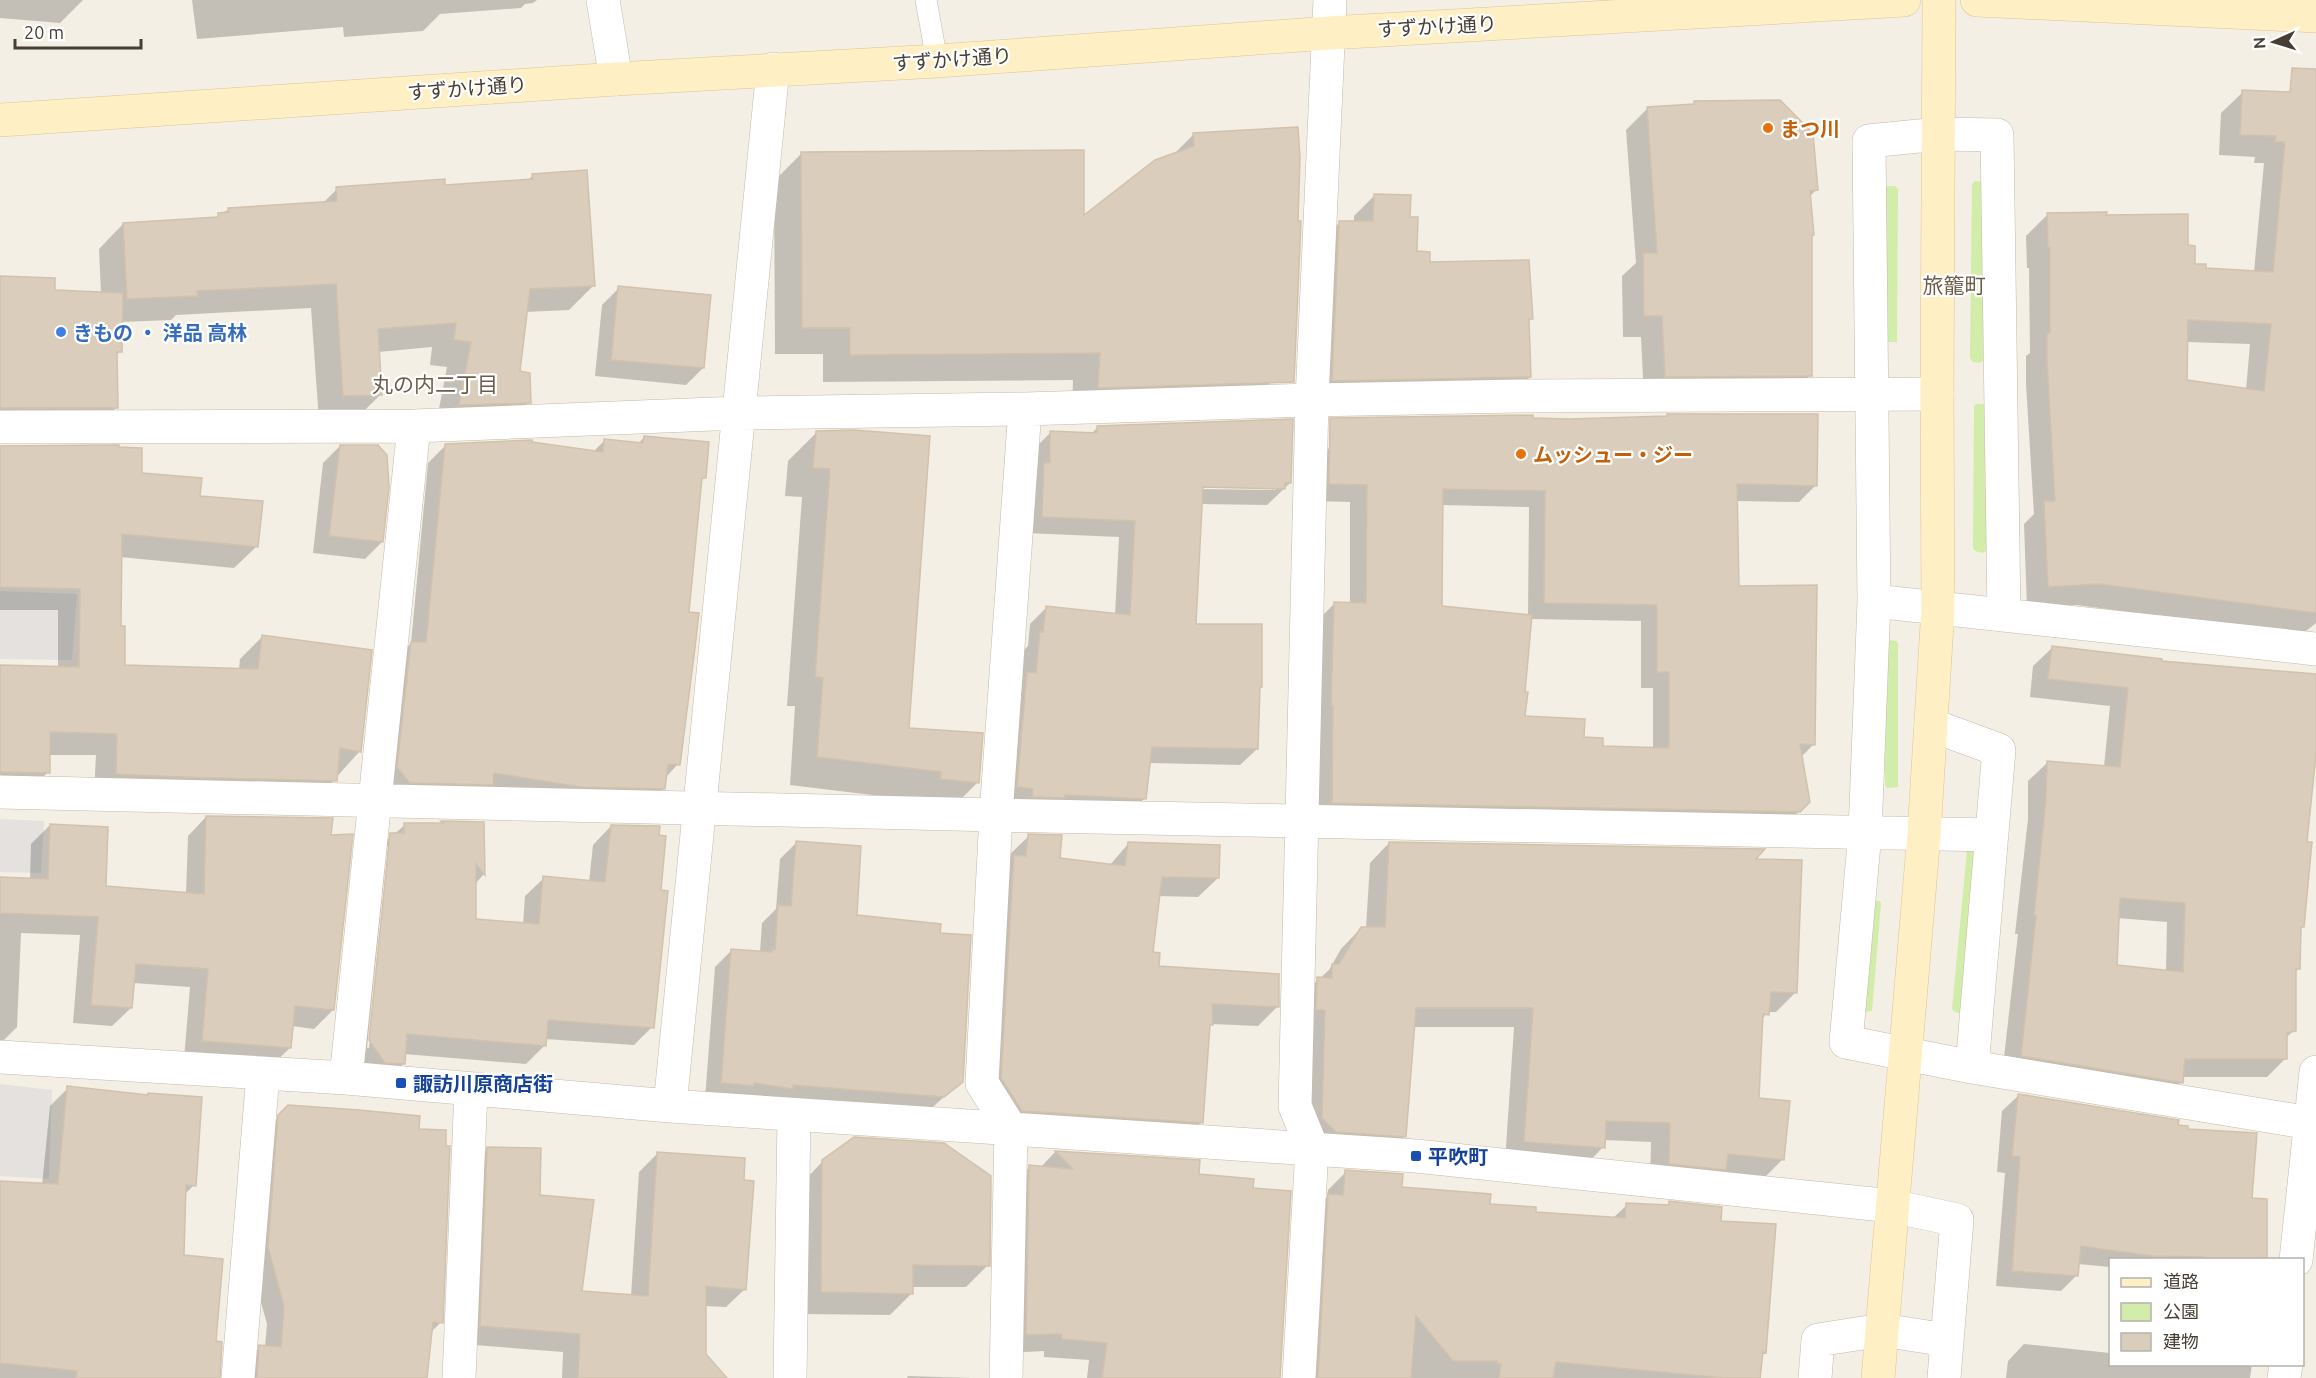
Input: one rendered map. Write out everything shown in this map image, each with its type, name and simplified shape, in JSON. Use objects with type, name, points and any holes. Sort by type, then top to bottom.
[{"type":"street","points":[[603,0],[616,79]]},
{"type":"street","points":[[1299,1378],[1312,1148],[1295,1106],[1312,400],[1330,0]]},
{"type":"street","name":"すずかけ通り","points":[[0,120],[773,69],[937,61],[1329,33],[1904,0]]},
{"type":"street","points":[[1878,1378],[1924,834],[1938,608],[1936,394],[1940,0]]},
{"type":"street","points":[[1977,0],[2316,16]]},
{"type":"street","points":[[670,1106],[773,69]]},
{"type":"street","points":[[2004,615],[1997,135],[1939,134],[1869,141],[1874,601],[1865,833],[1846,1042],[1972,1067],[2313,1123]]},
{"type":"street","points":[[0,427],[414,426],[739,413],[1025,409],[1312,400],[1936,394]]},
{"type":"street","points":[[1006,1378],[1011,1130],[982,1083],[996,815],[1025,409]]},
{"type":"street","points":[[346,1078],[414,426]]},
{"type":"street","points":[[1874,601],[2316,649]]},
{"type":"street","points":[[1931,725],[1999,750],[1972,1067]]},
{"type":"street","points":[[0,792],[1302,822],[1992,835]]},
{"type":"street","points":[[0,1057],[346,1078],[670,1106],[1427,1157],[1892,1206],[1957,1220],[1944,1378]]},
{"type":"street","points":[[2296,1258],[2313,1123],[2316,1072]]},
{"type":"street","points":[[238,1378],[263,1074]]},
{"type":"street","points":[[459,1378],[471,1090]]},
{"type":"street","points":[[790,1378],[794,1115]]},
{"type":"street","points":[[1815,1378],[1818,1340],[1882,1330],[1947,1340]]},
{"type":"lane","points":[[926,0],[937,61]]},
{"type":"green space","points":[[1975,181],[1983,182],[1985,185],[1983,361],[1980,363],[1973,362],[1970,358],[1972,184]]},
{"type":"green space","points":[[1895,186],[1898,189],[1897,342],[1886,342],[1884,188]]},
{"type":"green space","points":[[1985,404],[1986,407],[1986,551],[1982,553],[1973,548],[1974,406]]},
{"type":"green space","points":[[1888,640],[1897,641],[1898,644],[1898,787],[1887,788],[1885,785],[1886,643]]},
{"type":"green space","points":[[1978,848],[1962,1014],[1952,1009],[1967,850]]},
{"type":"green space","points":[[1871,900],[1880,901],[1881,904],[1872,1011],[1861,1012]]},
{"type":"shaded area","points":[[0,591],[77,594],[72,660],[0,659]]},
{"type":"shaded area","points":[[0,819],[44,821],[41,873],[0,872]]},
{"type":"shaded area","points":[[0,1084],[52,1090],[49,1179],[0,1176]]},
{"type":"building","points":[[2292,68],[2316,69],[2316,613],[2099,584],[2048,587],[2044,501],[2055,501],[2047,362],[2047,333],[2050,333],[2050,247],[2048,247],[2047,213],[2188,214],[2188,245],[2195,246],[2195,264],[2206,264],[2206,268],[2273,272],[2285,142],[2275,142],[2276,136],[2240,135],[2242,90],[2290,92]],"holes":[[[2188,320],[2271,324],[2264,391],[2187,380]]]},
{"type":"building","points":[[1780,100],[1813,133],[1818,190],[1810,191],[1814,235],[1812,235],[1812,376],[1665,377],[1662,316],[1644,316],[1643,253],[1657,253],[1647,107],[1694,104],[1694,101]]},
{"type":"building","points":[[1298,127],[1300,157],[1298,221],[1301,221],[1294,382],[1098,388],[1100,353],[850,355],[850,328],[802,328],[801,152],[1084,150],[1084,215],[1155,160],[1194,146],[1193,133]]},
{"type":"building","points":[[587,170],[595,286],[530,289],[520,371],[530,373],[531,403],[459,405],[471,342],[454,340],[456,323],[378,329],[382,395],[343,396],[336,284],[197,291],[198,296],[127,299],[123,223],[218,217],[218,213],[229,212],[228,208],[337,201],[336,187],[445,179],[445,185],[533,179],[532,174]]},
{"type":"building","points":[[1374,194],[1411,195],[1410,217],[1418,217],[1417,251],[1430,252],[1430,262],[1529,260],[1533,319],[1529,319],[1531,377],[1332,381],[1339,221],[1373,221]]},
{"type":"building","points":[[0,276],[55,278],[55,290],[123,293],[122,352],[117,352],[118,408],[0,408]]},
{"type":"building","points":[[618,286],[711,295],[704,368],[611,360]]},
{"type":"building","points":[[1667,414],[1818,414],[1817,486],[1737,484],[1739,586],[1817,585],[1815,745],[1800,744],[1810,802],[1800,812],[1332,803],[1333,705],[1331,705],[1334,602],[1366,603],[1367,485],[1329,484],[1330,418],[1533,415],[1533,418],[1569,419],[1667,416]],"holes":[[[1443,489],[1545,491],[1544,603],[1657,605],[1657,672],[1669,672],[1669,748],[1603,746],[1603,738],[1584,737],[1585,719],[1525,716],[1532,615],[1442,606]]]},
{"type":"building","points":[[1293,419],[1291,483],[1285,483],[1285,489],[1203,487],[1196,624],[1262,624],[1262,687],[1260,687],[1258,749],[1152,747],[1146,799],[1065,795],[1065,798],[1032,797],[1033,789],[1017,787],[1027,672],[1036,673],[1040,631],[1043,632],[1046,606],[1130,615],[1135,521],[1042,517],[1044,463],[1050,462],[1050,431],[1097,433],[1097,426]]},
{"type":"building","points":[[854,430],[930,436],[909,728],[983,733],[979,783],[940,779],[941,772],[817,757],[823,678],[815,677],[830,469],[813,468],[816,431]]},
{"type":"building","points":[[644,436],[709,442],[706,478],[702,478],[689,612],[699,613],[695,648],[680,765],[668,764],[665,789],[580,787],[494,773],[493,785],[410,783],[397,767],[411,642],[426,642],[445,444],[532,440],[532,442],[603,452],[604,439],[643,443]]},
{"type":"building","points":[[119,445],[119,447],[142,448],[142,473],[202,478],[200,496],[263,501],[258,547],[122,534],[121,626],[125,626],[125,665],[258,669],[262,635],[372,650],[361,752],[340,748],[337,781],[116,774],[117,734],[50,732],[50,773],[0,772],[0,665],[79,667],[80,589],[0,587],[0,446]]},
{"type":"building","points":[[340,445],[378,445],[387,455],[389,487],[383,542],[329,536]]},
{"type":"building","points":[[2052,646],[2162,659],[2162,661],[2316,674],[2316,754],[2307,842],[2312,842],[2304,927],[2301,927],[2300,969],[2296,969],[2296,1031],[2287,1033],[2287,1059],[2185,1059],[2183,1083],[2021,1056],[2036,916],[2034,915],[2046,799],[2047,761],[2120,767],[2128,688],[2048,679]],"holes":[[[2120,898],[2185,903],[2183,972],[2117,965]]]},
{"type":"building","points":[[206,816],[333,818],[331,835],[353,834],[334,1010],[295,1006],[291,1048],[202,1041],[208,969],[136,964],[132,1008],[91,1005],[98,917],[0,913],[0,877],[48,879],[50,824],[108,827],[106,886],[204,894]]},
{"type":"building","points":[[441,821],[484,822],[485,875],[476,864],[476,919],[539,924],[543,876],[605,882],[611,825],[660,826],[659,835],[666,836],[661,890],[668,891],[654,1028],[548,1020],[546,1046],[407,1034],[405,1064],[385,1063],[369,1040],[390,833],[404,833],[404,823],[443,823]]},
{"type":"building","points":[[1028,834],[1062,835],[1060,858],[1125,866],[1128,842],[1220,845],[1219,878],[1162,877],[1153,952],[1160,953],[1159,966],[1279,974],[1279,1007],[1212,1004],[1213,1025],[1210,1025],[1203,1123],[1022,1111],[1001,1078],[1014,855],[1026,856]]},
{"type":"building","points":[[796,841],[861,846],[857,915],[941,924],[940,933],[971,935],[963,1082],[944,1097],[793,1085],[793,1089],[754,1083],[754,1086],[721,1083],[731,949],[772,952],[772,948],[775,949],[778,905],[791,906]]},
{"type":"building","points":[[1389,842],[1765,849],[1756,859],[1802,860],[1797,993],[1771,992],[1769,1015],[1763,1014],[1759,1098],[1790,1101],[1784,1160],[1728,1154],[1726,1170],[1669,1164],[1670,1123],[1606,1121],[1605,1148],[1524,1142],[1533,1008],[1416,1008],[1406,1137],[1336,1132],[1322,1118],[1325,1010],[1316,1010],[1317,977],[1332,978],[1332,964],[1339,964],[1361,927],[1385,927]]},
{"type":"building","points":[[67,1086],[148,1095],[148,1093],[202,1097],[196,1186],[186,1185],[184,1255],[223,1259],[216,1341],[222,1342],[220,1378],[76,1378],[77,1371],[0,1363],[0,1181],[58,1184]]},
{"type":"building","points":[[2018,1094],[2179,1120],[2178,1125],[2188,1126],[2188,1129],[2257,1133],[2252,1198],[2267,1199],[2267,1258],[2152,1256],[2081,1246],[2078,1276],[2012,1271],[2020,1157],[2012,1156]]},
{"type":"building","points":[[288,1105],[420,1116],[419,1129],[446,1130],[446,1146],[450,1146],[443,1323],[433,1322],[427,1378],[257,1378],[259,1345],[281,1347],[284,1306],[268,1247],[278,1115]]},
{"type":"building","points":[[854,1137],[944,1143],[991,1176],[990,1266],[913,1265],[913,1294],[821,1292],[822,1160]]},
{"type":"building","points":[[487,1147],[541,1148],[540,1195],[594,1200],[582,1291],[648,1296],[657,1152],[745,1158],[744,1180],[754,1181],[746,1290],[706,1286],[706,1354],[727,1378],[578,1378],[580,1334],[480,1326]]},
{"type":"building","points":[[1055,1151],[1200,1160],[1199,1174],[1254,1179],[1253,1188],[1291,1191],[1280,1378],[1102,1378],[1107,1343],[1062,1339],[1062,1334],[1026,1335],[1029,1165],[1073,1169]]},
{"type":"building","points":[[1345,1170],[1403,1174],[1402,1187],[1491,1194],[1490,1204],[1536,1207],[1536,1212],[1625,1218],[1626,1203],[1669,1205],[1669,1201],[1722,1207],[1721,1221],[1776,1224],[1766,1353],[1763,1352],[1760,1378],[1723,1378],[1556,1362],[1553,1378],[1499,1378],[1501,1364],[1497,1364],[1497,1361],[1453,1361],[1416,1316],[1411,1378],[1318,1378],[1328,1194],[1343,1195]]},
{"type":"place","name":"まつ川","points":[[1768,128]]},
{"type":"place","name":"きもの ・ 洋品 高林","points":[[61,332]]},
{"type":"place","name":"ムッシュー・ジー","points":[[1521,454]]},
{"type":"place","name":"諏訪川原商店街","points":[[401,1083]]},
{"type":"place","name":"平吹町","points":[[1416,1156]]},
{"type":"district","name":"旅籠町","points":[[1954,285]]},
{"type":"district","name":"丸の内二丁目","points":[[435,384]]}]
